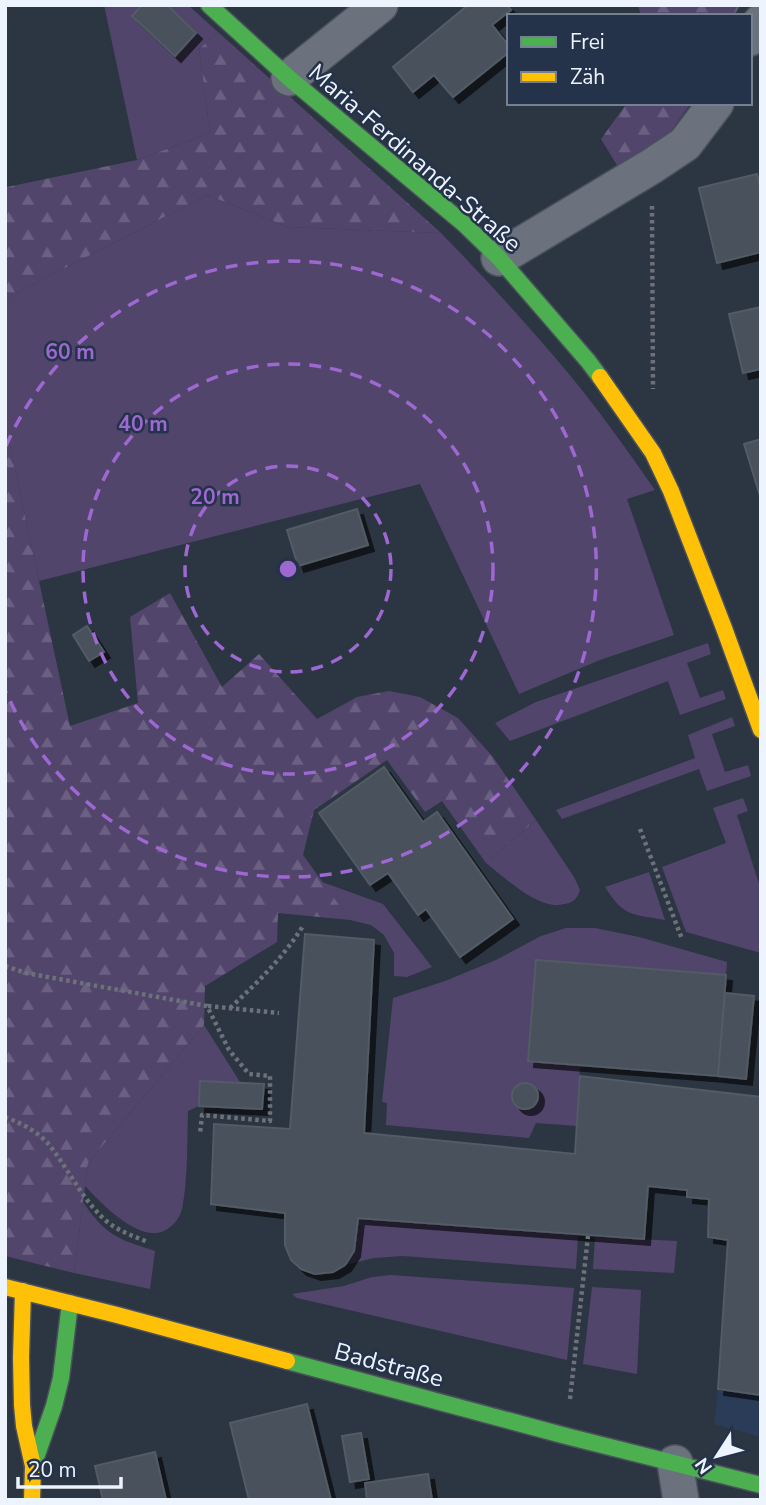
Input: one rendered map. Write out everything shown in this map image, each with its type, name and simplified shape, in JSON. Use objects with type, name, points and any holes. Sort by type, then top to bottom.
[{"type":"street","name":"Maria-Ferdinanda-Straße","points":[[209,5],[289,78],[454,216],[499,258],[588,361],[653,453],[671,491],[761,730]]},
{"type":"street","points":[[289,78],[380,5]]},
{"type":"street","points":[[499,258],[685,144],[714,105]]},
{"type":"street","name":"Badstraße","points":[[5,1287],[761,1485]]},
{"type":"street","points":[[23,1291],[22,1405],[33,1466],[32,1500]]},
{"type":"street","points":[[33,1466],[61,1378],[70,1303]]},
{"type":"street","points":[[14,1459],[33,1466]]},
{"type":"street","points":[[675,1463],[681,1500]]},
{"type":"path","points":[[652,166],[653,399]]},
{"type":"path","points":[[640,829],[682,939]]},
{"type":"path","points":[[230,1008],[268,973],[303,926]]},
{"type":"path","points":[[5,966],[26,973],[207,1006],[279,1013]]},
{"type":"path","points":[[200,1134],[202,1115],[270,1121],[270,1076],[249,1074],[229,1050],[207,1006]]},
{"type":"path","points":[[5,1117],[22,1124],[49,1144],[79,1189],[106,1220],[124,1233],[148,1242]]},
{"type":"path","points":[[566,1436],[588,1236]]},
{"type":"shaded area","points":[[728,1240],[761,1242],[761,1437],[714,1424]]},
{"type":"green space","points":[[104,5],[188,5],[218,32],[199,49],[210,133],[137,160]]},
{"type":"green space","points":[[638,5],[740,5],[735,14],[640,14]]},
{"type":"green space","points":[[218,32],[441,233],[288,227],[207,195],[5,299],[5,180],[7,187],[137,160],[210,133],[199,49]]},
{"type":"green space","points":[[626,105],[690,105],[666,138],[620,170],[601,139]]},
{"type":"green space","points":[[207,195],[288,227],[441,233],[568,373],[655,490],[627,499],[674,635],[600,660],[519,694],[420,484],[39,581],[5,422],[5,299]]},
{"type":"green space","points":[[5,422],[70,726],[138,703],[130,617],[170,593],[222,687],[259,654],[317,719],[357,697],[389,691],[420,697],[458,718],[493,757],[536,820],[486,863],[442,801],[425,812],[387,760],[314,810],[303,855],[350,920],[278,913],[277,942],[205,986],[204,1025],[88,1163],[74,1273],[5,1256]]},
{"type":"green space","points":[[708,643],[711,654],[687,663],[700,698],[723,690],[726,699],[680,715],[668,681],[510,741],[495,723],[536,702]]},
{"type":"green space","points":[[732,717],[735,726],[712,734],[725,772],[748,765],[751,776],[707,791],[699,769],[562,819],[556,810],[695,758],[688,735]]},
{"type":"green space","points":[[743,798],[748,811],[737,815],[761,890],[761,953],[686,932],[662,867],[726,843],[713,808]]},
{"type":"green space","points":[[536,820],[580,890],[571,902],[555,905],[536,900],[486,863]]},
{"type":"green space","points":[[649,872],[665,920],[644,917],[623,909],[605,887]]},
{"type":"green space","points":[[322,882],[383,904],[432,967],[407,977],[394,976],[394,953],[384,935],[371,925],[350,920]]},
{"type":"green space","points":[[566,928],[595,928],[639,937],[727,962],[726,975],[580,1065],[577,1126],[536,1123],[529,1138],[386,1125],[387,1103],[382,1102],[393,998],[445,981],[496,960],[541,936]]},
{"type":"green space","points":[[204,1025],[240,1082],[200,1081],[199,1106],[188,1111],[186,1173],[181,1212],[170,1227],[160,1233],[148,1233],[136,1229],[112,1213],[85,1186],[88,1163]]},
{"type":"green space","points":[[83,1202],[114,1235],[155,1251],[150,1289],[74,1273]]},
{"type":"green space","points":[[358,1218],[578,1235],[576,1269],[403,1256],[374,1258],[345,1265],[354,1251]]},
{"type":"green space","points":[[595,1237],[677,1241],[674,1273],[593,1269]]},
{"type":"green space","points":[[391,1275],[574,1288],[567,1360],[297,1298],[292,1294]]},
{"type":"green space","points":[[592,1287],[641,1290],[637,1374],[583,1364]]},
{"type":"building","points":[[142,5],[167,5],[196,33],[175,56],[132,16]]},
{"type":"building","points":[[468,5],[507,5],[511,10],[492,25],[507,44],[507,54],[453,97],[434,75],[413,92],[393,67]]},
{"type":"building","points":[[757,174],[761,191],[761,252],[717,263],[699,188]]},
{"type":"building","points":[[761,307],[761,369],[743,373],[729,314]]},
{"type":"building","points":[[761,439],[761,499],[744,444]]},
{"type":"building","points":[[357,509],[368,545],[298,566],[287,530]]},
{"type":"building","points":[[87,626],[104,652],[89,661],[73,635]]},
{"type":"building","points":[[384,767],[423,822],[437,812],[513,919],[460,957],[426,909],[418,915],[388,873],[370,885],[319,813]]},
{"type":"building","points":[[305,934],[374,940],[364,1133],[575,1154],[580,1076],[761,1097],[761,1395],[718,1389],[728,1240],[708,1237],[709,1199],[687,1197],[687,1190],[648,1186],[644,1239],[358,1218],[354,1251],[345,1265],[333,1272],[315,1274],[301,1269],[291,1260],[285,1245],[285,1213],[211,1204],[214,1124],[290,1129]]},
{"type":"building","points":[[536,960],[726,975],[718,1076],[528,1061]]},
{"type":"building","points":[[725,993],[754,996],[746,1079],[718,1076]]},
{"type":"building","points":[[200,1081],[264,1084],[262,1109],[199,1106]]},
{"type":"building","points":[[525,1083],[534,1087],[538,1096],[534,1105],[525,1109],[516,1105],[512,1096],[516,1087]]},
{"type":"building","points":[[307,1404],[331,1500],[249,1500],[230,1423]]},
{"type":"building","points":[[361,1433],[369,1479],[350,1482],[342,1436]]},
{"type":"building","points":[[155,1452],[166,1500],[103,1500],[95,1466]]},
{"type":"building","points":[[428,1474],[432,1500],[367,1500],[365,1483]]},
{"type":"traffic: fast","points":[[209,5],[289,78],[464,224],[499,258],[600,377]]},
{"type":"traffic: fast","points":[[33,1466],[61,1378],[70,1303]]},
{"type":"traffic: fast","points":[[287,1361],[761,1485]]},
{"type":"traffic: slow","points":[[600,377],[653,453],[671,491],[761,730]]},
{"type":"traffic: slow","points":[[5,1287],[287,1361]]},
{"type":"traffic: slow","points":[[23,1291],[22,1405],[33,1466],[32,1500]]}]
